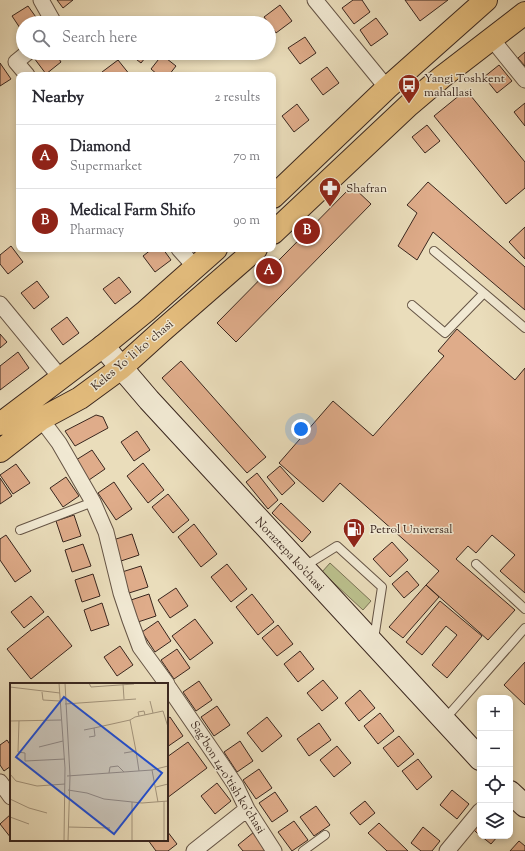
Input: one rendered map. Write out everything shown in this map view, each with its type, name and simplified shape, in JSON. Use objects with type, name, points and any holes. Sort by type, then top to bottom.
[{"type":"main road","points":[[277,187],[486,0]]},
{"type":"main road","points":[[276,230],[409,105],[491,38],[525,13]]},
{"type":"main road","name":"Keles Yoʻli koʻchasi","points":[[0,424],[103,346],[146,311],[213,252]]},
{"type":"main road","name":"Keles Yoʻli koʻchasi","points":[[0,451],[41,419],[80,398],[121,368],[253,252]]},
{"type":"main road","name":"Noraztepa ko'chasi","points":[[103,346],[149,400],[477,756]]},
{"type":"main road","points":[[513,795],[525,806]]},
{"type":"street","points":[[41,0],[50,16]]},
{"type":"street","points":[[315,0],[387,88]]},
{"type":"street","points":[[491,38],[525,80]]},
{"type":"street","points":[[18,60],[16,62],[24,72]]},
{"type":"street","points":[[182,252],[196,268]]},
{"type":"street","points":[[0,304],[61,378]]},
{"type":"street","name":"Sag'bon 14-o'tish ko'chasi","points":[[41,419],[59,443],[93,502],[106,532],[121,593],[140,647],[166,683]]},
{"type":"street","name":"Sag'bon 14-o'tish ko'chasi","points":[[168,685],[222,764],[274,851]]},
{"type":"street","points":[[0,782],[10,796]]},
{"type":"street","points":[[194,851],[247,808]]},
{"type":"street","points":[[447,851],[477,815]]},
{"type":"lane","points":[[434,251],[525,328]]},
{"type":"lane","points":[[412,305],[445,333],[484,293]]},
{"type":"lane","points":[[20,530],[93,502]]},
{"type":"lane","points":[[303,568],[337,546],[382,587],[374,644]]},
{"type":"lane","points":[[476,564],[525,609]]},
{"type":"lane","points":[[444,719],[525,628]]},
{"type":"lane","points":[[303,851],[325,835]]},
{"type":"green space","points":[[330,563],[371,601],[363,610],[322,572]]},
{"type":"building","points":[[57,0],[73,0],[63,8]]},
{"type":"building","points":[[353,0],[362,0],[370,12],[354,24],[342,8]]},
{"type":"building","points":[[405,0],[448,0],[420,21]]},
{"type":"building","points":[[280,5],[292,21],[276,33],[276,16],[265,16]]},
{"type":"building","points":[[28,6],[35,16],[16,16],[16,22],[12,16]]},
{"type":"building","points":[[376,18],[388,34],[371,46],[360,30]]},
{"type":"building","points":[[305,37],[316,53],[300,64],[288,48]]},
{"type":"building","points":[[525,52],[525,66],[518,58]]},
{"type":"building","points":[[36,60],[60,60],[61,62],[48,72],[44,72]]},
{"type":"building","points":[[118,60],[128,72],[102,72]]},
{"type":"building","points":[[158,60],[168,60],[176,66],[171,72],[154,72],[151,69]]},
{"type":"building","points":[[0,63],[11,79],[0,86]]},
{"type":"building","points":[[499,65],[512,81],[497,93],[484,77]]},
{"type":"building","points":[[327,67],[339,83],[323,95],[311,79]]},
{"type":"building","points":[[466,90],[525,162],[525,188],[506,204],[434,116]]},
{"type":"building","points":[[525,103],[525,126],[514,112]]},
{"type":"building","points":[[297,104],[309,120],[294,132],[282,116]]},
{"type":"building","points":[[427,125],[440,141],[425,153],[412,137]]},
{"type":"building","points":[[428,182],[525,267],[525,310],[433,232],[417,260],[398,246],[417,213],[407,205]]},
{"type":"building","points":[[352,186],[371,204],[236,342],[217,323]]},
{"type":"building","points":[[525,227],[525,259],[509,242]]},
{"type":"building","points":[[11,246],[23,262],[8,274],[0,264],[0,255]]},
{"type":"building","points":[[148,252],[165,252],[171,260],[155,272],[143,256]]},
{"type":"building","points":[[119,277],[131,292],[115,304],[103,289]]},
{"type":"building","points":[[37,281],[49,297],[34,309],[21,293]]},
{"type":"building","points":[[67,317],[79,333],[63,345],[51,329]]},
{"type":"building","points":[[457,329],[515,380],[525,368],[525,593],[500,571],[515,555],[492,535],[476,553],[468,546],[456,559],[515,610],[488,640],[426,585],[439,571],[340,483],[323,502],[279,463],[333,401],[373,436],[444,356],[438,351]]},
{"type":"building","points":[[0,334],[7,342],[0,348]]},
{"type":"building","points":[[18,352],[29,368],[0,390],[0,366]]},
{"type":"building","points":[[181,361],[266,457],[247,473],[162,378]]},
{"type":"building","points":[[96,415],[103,417],[108,428],[75,446],[65,431]]},
{"type":"building","points":[[137,431],[150,450],[134,461],[121,442]]},
{"type":"building","points":[[92,450],[105,469],[89,480],[76,460]]},
{"type":"building","points":[[143,463],[164,490],[148,503],[127,476]]},
{"type":"building","points":[[16,464],[30,483],[13,494],[0,475]]},
{"type":"building","points":[[280,466],[295,483],[282,495],[267,477]]},
{"type":"building","points":[[257,473],[278,500],[268,509],[246,482]]},
{"type":"building","points":[[66,477],[79,496],[63,507],[50,488]]},
{"type":"building","points":[[0,478],[12,496],[0,504]]},
{"type":"building","points":[[114,482],[132,509],[116,520],[98,493]]},
{"type":"building","points":[[168,494],[189,520],[173,533],[152,507]]},
{"type":"building","points":[[281,503],[311,532],[302,542],[272,513]]},
{"type":"building","points":[[74,515],[81,536],[63,542],[56,521]]},
{"type":"building","points":[[194,524],[217,554],[201,567],[178,537]]},
{"type":"building","points":[[132,534],[139,555],[121,561],[113,540]]},
{"type":"building","points":[[6,535],[31,571],[15,582],[0,560],[0,539]]},
{"type":"building","points":[[392,542],[408,560],[390,577],[373,559]]},
{"type":"building","points":[[83,544],[91,566],[72,572],[65,550]]},
{"type":"building","points":[[227,564],[247,589],[231,602],[211,577]]},
{"type":"building","points":[[141,566],[148,587],[129,593],[122,572]]},
{"type":"building","points":[[407,571],[419,585],[404,598],[392,584]]},
{"type":"building","points":[[93,574],[100,596],[82,602],[75,580]]},
{"type":"building","points":[[426,585],[439,597],[403,638],[389,627]]},
{"type":"building","points":[[176,588],[188,606],[170,618],[158,600]]},
{"type":"building","points":[[149,594],[156,616],[138,622],[131,600]]},
{"type":"building","points":[[252,594],[274,622],[258,635],[236,607]]},
{"type":"building","points":[[31,596],[44,612],[24,628],[11,612]]},
{"type":"building","points":[[440,601],[482,636],[447,678],[432,665],[457,635],[446,626],[422,655],[406,642]]},
{"type":"building","points":[[102,603],[109,625],[91,631],[84,610]]},
{"type":"building","points":[[48,616],[72,646],[31,679],[7,649]]},
{"type":"building","points":[[195,619],[213,643],[190,660],[172,636]]},
{"type":"building","points":[[158,621],[171,641],[155,652],[142,632]]},
{"type":"building","points":[[278,625],[293,644],[277,656],[262,638]]},
{"type":"building","points":[[120,646],[133,665],[117,676],[104,657]]},
{"type":"building","points":[[177,649],[190,668],[174,679],[161,660]]},
{"type":"building","points":[[300,651],[314,669],[298,682],[284,664]]},
{"type":"building","points":[[525,662],[525,705],[504,685]]},
{"type":"building","points":[[323,680],[338,698],[322,711],[307,693]]},
{"type":"building","points":[[199,681],[212,700],[196,711],[183,692]]},
{"type":"building","points":[[360,690],[375,708],[359,721],[345,703]]},
{"type":"building","points":[[217,706],[230,725],[214,736],[201,717]]},
{"type":"building","points":[[380,713],[394,731],[378,744],[364,726]]},
{"type":"building","points":[[170,717],[183,736],[168,746],[168,718]]},
{"type":"building","points":[[267,717],[282,736],[262,752],[247,733]]},
{"type":"building","points":[[319,723],[331,740],[309,756],[297,739]]},
{"type":"building","points":[[399,736],[414,754],[398,767],[383,748]]},
{"type":"building","points":[[7,740],[10,744],[10,767],[4,771],[0,765],[0,745]]},
{"type":"building","points":[[240,741],[253,761],[237,772],[224,752]]},
{"type":"building","points":[[188,742],[207,768],[168,797],[168,756]]},
{"type":"building","points":[[337,746],[351,763],[334,777],[320,760]]},
{"type":"building","points":[[418,759],[432,777],[417,790],[402,771]]},
{"type":"building","points":[[259,769],[272,788],[256,799],[243,780]]},
{"type":"building","points":[[217,783],[231,801],[215,814],[201,796]]},
{"type":"building","points":[[452,790],[469,804],[457,819],[440,805]]},
{"type":"building","points":[[275,792],[288,811],[272,822],[259,803]]},
{"type":"building","points":[[365,801],[375,813],[360,825],[350,813]]},
{"type":"building","points":[[316,806],[330,825],[314,836],[300,817]]},
{"type":"building","points":[[10,815],[10,837],[0,824]]},
{"type":"building","points":[[294,821],[308,840],[292,851],[278,832]]},
{"type":"building","points":[[379,823],[408,851],[387,851],[368,833]]},
{"type":"building","points":[[423,827],[440,841],[432,851],[421,851],[411,843]]},
{"type":"building","points":[[168,832],[177,844],[168,851],[156,851],[149,841],[168,841]]},
{"type":"building","points":[[254,832],[268,851],[243,851],[238,845]]},
{"type":"building","points":[[485,839],[495,839],[491,844]]},
{"type":"building","points":[[519,841],[525,846],[525,851],[510,851]]},
{"type":"place","name":"Yangi Toshkent mahallasi","points":[[409,104]]},
{"type":"place","name":"Shafran","points":[[330,208]]},
{"type":"place","name":"Medical Farm Shifo","points":[[307,231]]},
{"type":"place","name":"Diamond","points":[[269,271]]},
{"type":"place","name":"Petrol Universal","points":[[354,548]]}]
